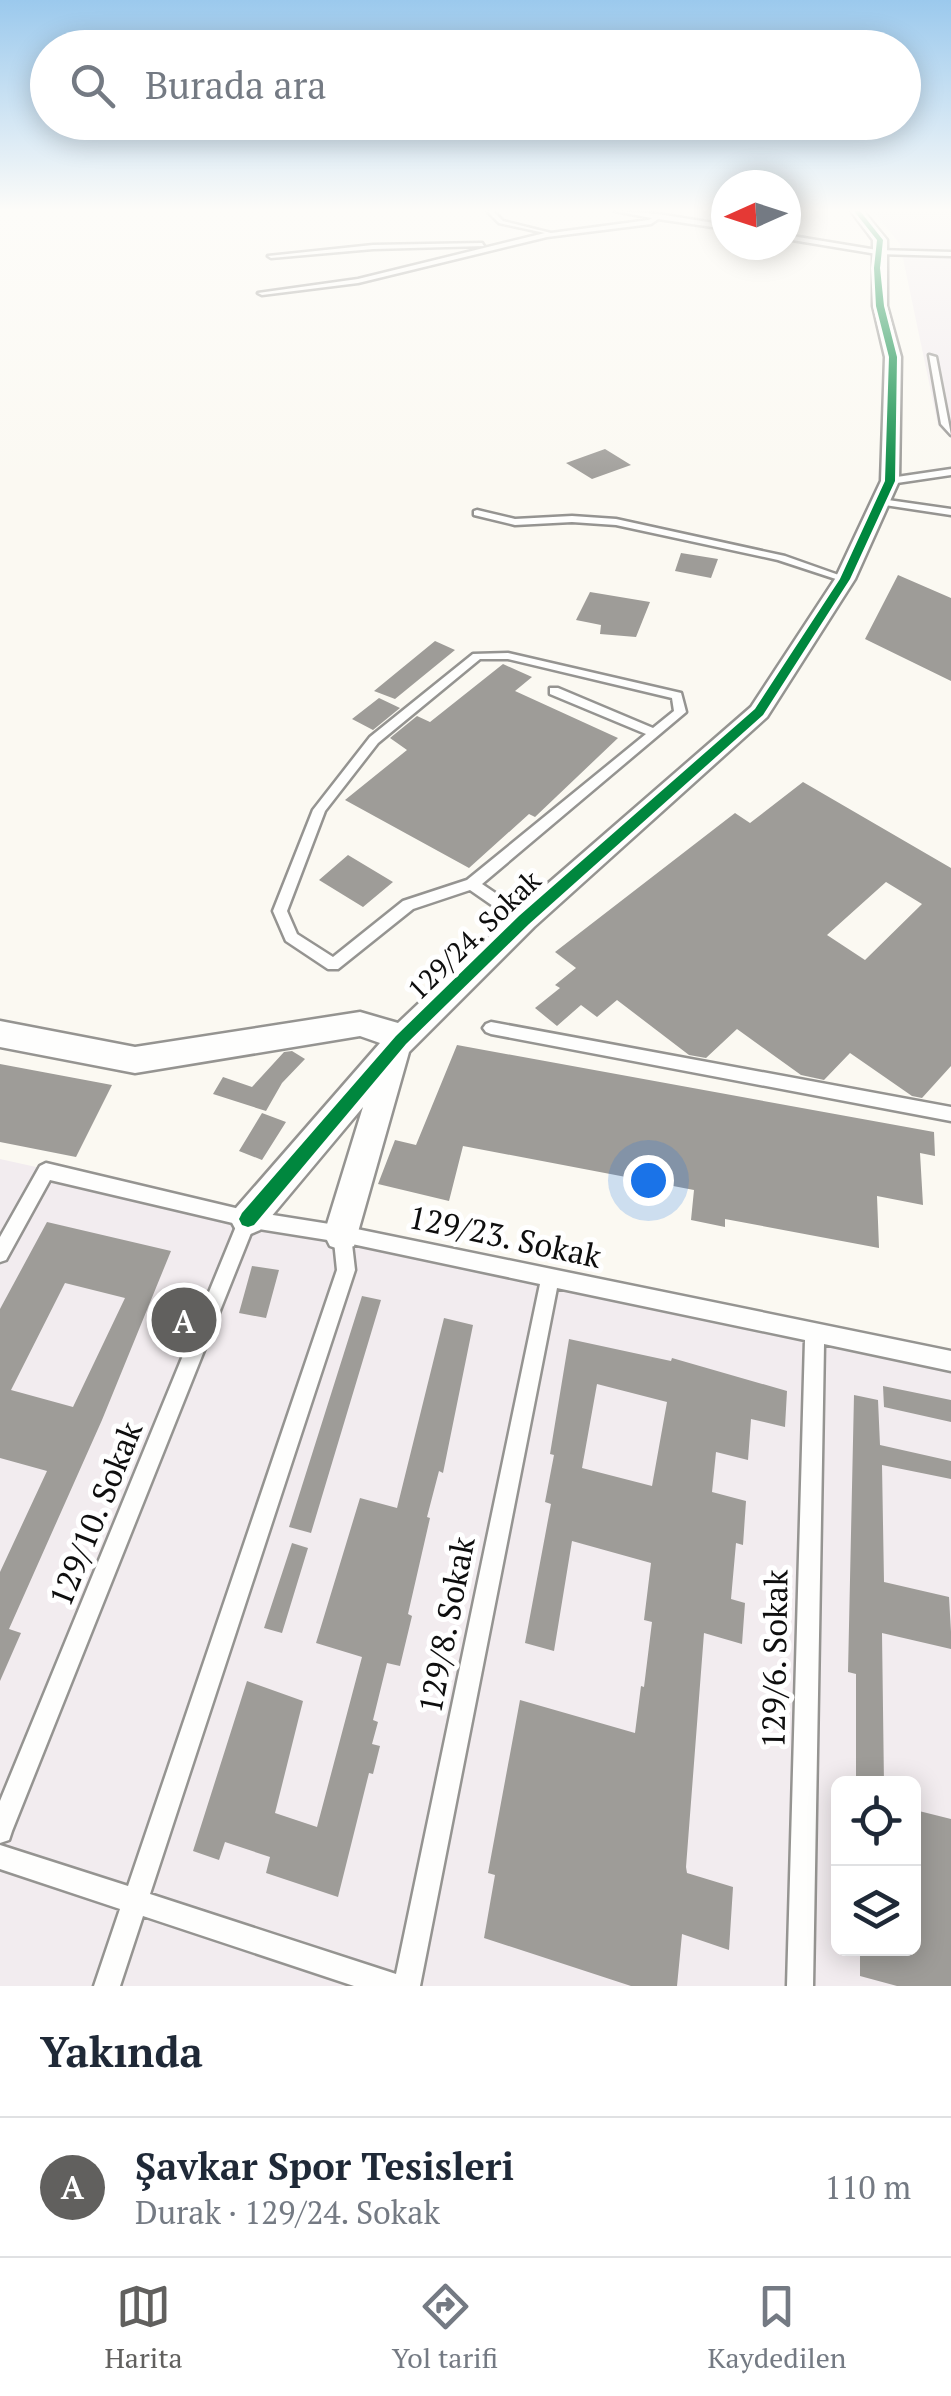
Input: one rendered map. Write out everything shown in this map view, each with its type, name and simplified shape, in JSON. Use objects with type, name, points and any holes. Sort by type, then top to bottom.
[{"type":"street","points":[[880,304],[893,357],[890,481]]},
{"type":"street","name":"129/24. Sokak","points":[[248,1219],[400,1041],[524,920],[759,712],[845,579],[890,481]]},
{"type":"street","points":[[0,1034],[135,1060],[360,1024],[384,1030],[400,1041]]},
{"type":"street","name":"129/24. Sokak","points":[[342,1234],[400,1041]]},
{"type":"lane","points":[[932,357],[945,424],[951,432]]},
{"type":"lane","points":[[890,481],[951,472]]},
{"type":"lane","points":[[881,502],[951,512]]},
{"type":"lane","points":[[477,513],[514,522],[572,518],[616,522],[781,558],[845,579]]},
{"type":"lane","points":[[477,656],[508,656],[678,696],[680,712],[472,884],[408,905],[333,965],[291,937],[280,912],[318,810],[374,740],[477,656]]},
{"type":"lane","points":[[554,691],[655,733]]},
{"type":"lane","points":[[472,884],[524,920]]},
{"type":"lane","points":[[492,1028],[951,1114]]},
{"type":"lane","name":"129/23. Sokak","points":[[0,1254],[46,1171],[248,1219],[342,1234],[951,1361]]},
{"type":"lane","name":"129/10. Sokak","points":[[0,1831],[248,1219]]},
{"type":"lane","points":[[107,1986],[346,1270],[342,1234]]},
{"type":"lane","name":"129/8. Sokak","points":[[407,1986],[550,1277]]},
{"type":"lane","name":"129/6. Sokak","points":[[800,1986],[815,1334]]},
{"type":"lane","points":[[0,1856],[393,1986]]},
{"type":"shaded area","points":[[913,304],[951,304],[951,438],[938,425]]},
{"type":"shaded area","points":[[0,1159],[951,1370],[951,1986],[0,1986]]},
{"type":"building","points":[[605,449],[631,465],[592,479],[566,463]]},
{"type":"building","points":[[681,553],[718,559],[711,578],[675,571]]},
{"type":"building","points":[[898,575],[951,598],[951,681],[865,639]]},
{"type":"building","points":[[590,592],[650,602],[636,637],[600,634],[601,625],[576,620]]},
{"type":"building","points":[[435,641],[455,650],[395,699],[374,691]]},
{"type":"building","points":[[503,664],[532,677],[515,691],[618,738],[535,817],[529,814],[469,868],[345,800],[407,750],[390,738],[417,716],[430,722]]},
{"type":"building","points":[[379,698],[400,708],[373,730],[352,719]]},
{"type":"building","points":[[803,782],[951,868],[951,1066],[922,1098],[912,1096],[850,1053],[824,1080],[801,1075],[737,1029],[706,1058],[689,1055],[617,1000],[597,1017],[581,1005],[557,1026],[535,1008],[560,988],[555,985],[576,968],[555,952],[735,813],[750,823]],"holes":[[[886,882],[922,904],[865,960],[827,935]]]},
{"type":"building","points":[[348,855],[393,882],[363,907],[319,880]]},
{"type":"building","points":[[457,1045],[934,1132],[935,1156],[920,1153],[923,1205],[877,1196],[879,1248],[725,1219],[725,1227],[691,1220],[694,1190],[463,1146],[449,1201],[378,1184],[395,1140],[416,1145]]},
{"type":"building","points":[[292,1051],[305,1059],[282,1083],[266,1111],[213,1094],[223,1077],[252,1087],[284,1052]]},
{"type":"building","points":[[0,1064],[112,1085],[76,1157],[0,1142]]},
{"type":"building","points":[[262,1113],[286,1122],[262,1160],[239,1151]]},
{"type":"building","points":[[47,1222],[171,1251],[102,1420],[9,1629],[21,1633],[0,1681],[0,1572],[47,1471],[0,1458],[0,1309]],"holes":[[[65,1283],[125,1298],[73,1407],[11,1390]]]},
{"type":"building","points":[[252,1266],[279,1270],[266,1318],[239,1313]]},
{"type":"building","points":[[362,1296],[381,1300],[311,1533],[289,1527]]},
{"type":"building","points":[[444,1318],[473,1325],[443,1473],[439,1471],[427,1517],[430,1518],[408,1614],[412,1616],[400,1666],[387,1663],[373,1720],[378,1722],[372,1744],[380,1746],[373,1774],[369,1773],[338,1897],[266,1873],[270,1857],[225,1842],[219,1860],[193,1851],[247,1681],[303,1701],[275,1813],[317,1827],[362,1657],[316,1643],[360,1498],[397,1508]]},
{"type":"building","points":[[569,1339],[671,1361],[672,1358],[787,1391],[785,1427],[751,1419],[748,1460],[716,1452],[712,1492],[746,1501],[743,1545],[736,1543],[731,1599],[745,1603],[742,1644],[704,1633],[686,1867],[687,1873],[733,1887],[729,1950],[682,1934],[677,1986],[631,1986],[484,1938],[495,1875],[488,1873],[520,1700],[635,1733],[641,1686],[644,1687],[652,1622],[644,1620],[651,1563],[572,1541],[554,1651],[525,1643],[551,1504],[545,1502],[554,1455],[550,1454]],"holes":[[[597,1384],[667,1402],[652,1486],[582,1468]]]},
{"type":"building","points":[[883,1386],[951,1400],[951,1422],[884,1407]]},
{"type":"building","points":[[854,1395],[878,1400],[880,1445],[951,1461],[951,1479],[882,1465],[884,1582],[949,1597],[951,1632],[951,1649],[882,1633],[884,1776],[856,1776],[856,1674],[848,1672]]},
{"type":"building","points":[[292,1543],[308,1548],[282,1633],[264,1628]]},
{"type":"building","points":[[921,1812],[951,1819],[951,1986],[897,1986],[860,1976],[860,1956],[921,1956]]},
{"type":"cycle path","points":[[248,1219],[401,1040],[524,920],[759,712],[845,579],[890,481],[893,357],[880,304]]},
{"type":"place","name":"Şavkar Spor Tesisleri","points":[[184,1320]]}]
